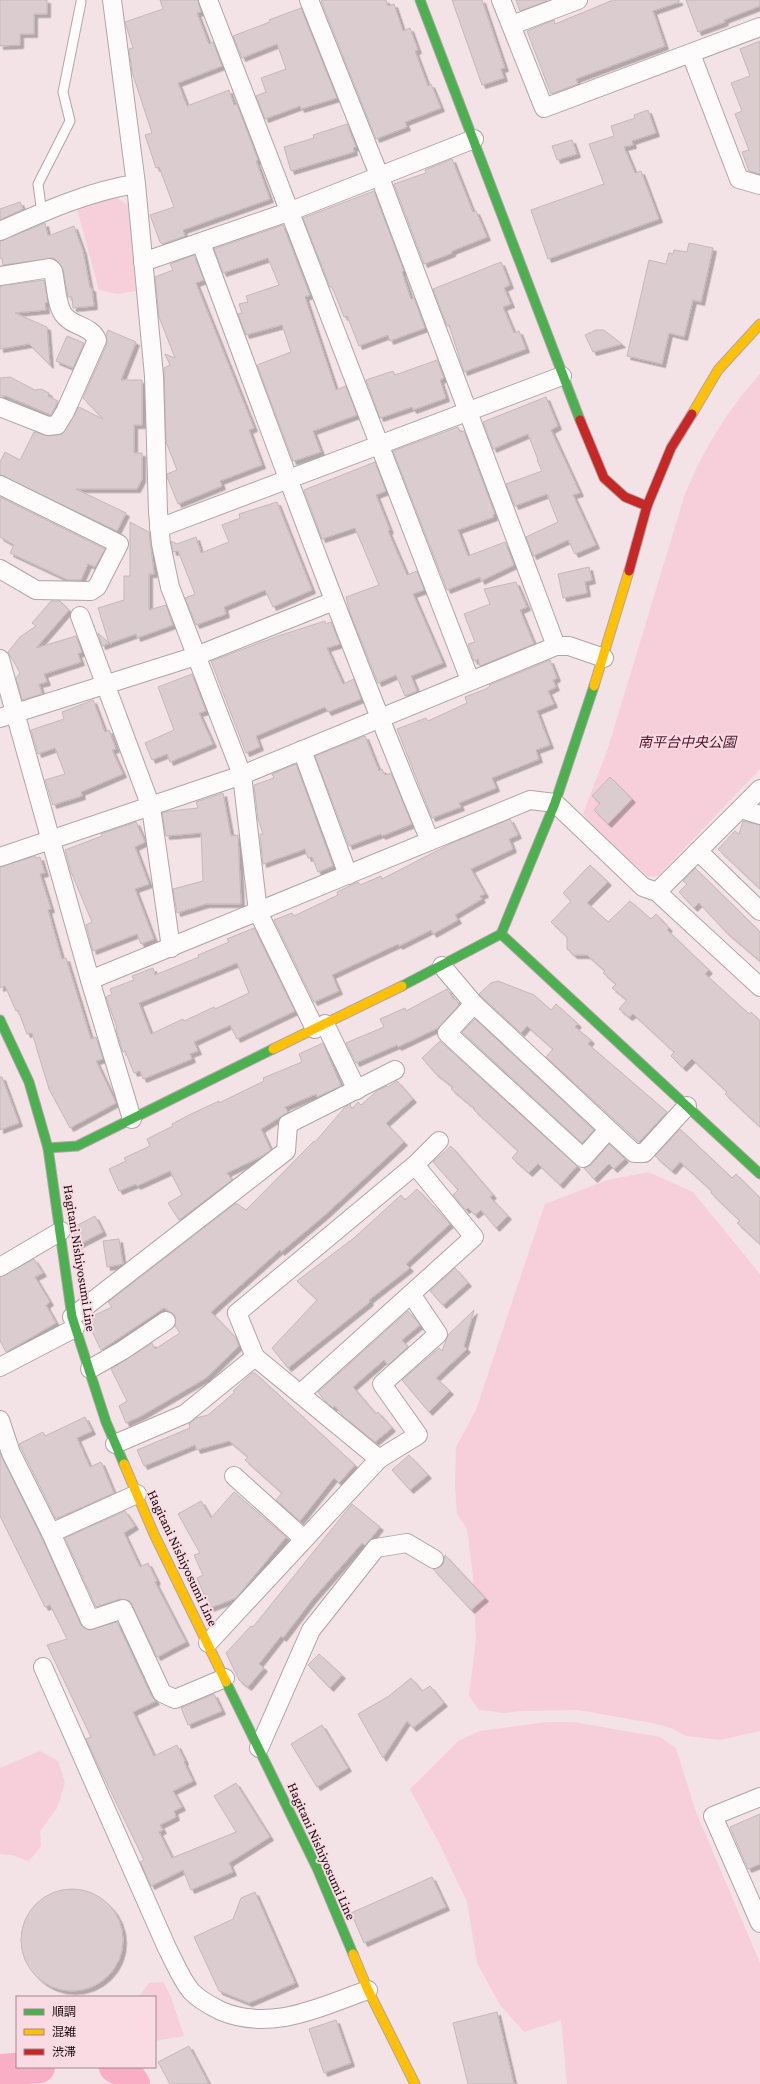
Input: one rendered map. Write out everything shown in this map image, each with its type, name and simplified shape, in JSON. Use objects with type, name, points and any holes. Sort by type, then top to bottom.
[{"type":"street","points":[[112,0],[136,184],[154,376],[159,528],[170,587],[242,775],[258,912],[356,1090]]},
{"type":"street","points":[[208,0],[291,211],[378,446],[470,680]]},
{"type":"street","points":[[309,0],[379,175],[556,646]]},
{"type":"street","points":[[420,0],[474,139],[562,376],[604,478],[625,497],[647,506]]},
{"type":"street","points":[[502,0],[544,108],[760,27]]},
{"type":"street","points":[[512,25],[578,0]]},
{"type":"street","points":[[691,54],[739,179],[760,185]]},
{"type":"street","points":[[143,262],[291,211],[379,175],[474,139]]},
{"type":"street","points":[[0,231],[104,191],[136,184]]},
{"type":"street","points":[[201,243],[334,601],[379,718],[430,841]]},
{"type":"street","points":[[0,276],[50,268],[53,271],[63,313],[70,320],[95,334],[97,340],[65,412],[57,425],[48,426],[0,407]]},
{"type":"street","points":[[48,1148],[77,1146],[442,966],[502,934],[555,803],[604,658],[647,506],[671,448],[718,370],[760,324]]},
{"type":"street","points":[[159,528],[468,413],[562,376]]},
{"type":"street","points":[[0,485],[119,544],[97,586],[91,591],[36,590],[0,569]]},
{"type":"street","points":[[8,716],[196,656],[334,601]]},
{"type":"street","points":[[80,616],[150,806],[171,948]]},
{"type":"street","points":[[0,858],[242,775],[470,680],[556,646],[569,646],[604,658]]},
{"type":"street","points":[[0,659],[8,716],[52,840],[79,946],[132,1119]]},
{"type":"street","points":[[302,750],[348,875]]},
{"type":"street","points":[[657,892],[760,789]]},
{"type":"street","points":[[90,980],[530,800],[555,803],[643,887],[657,892],[760,987]]},
{"type":"street","points":[[741,809],[760,815]]},
{"type":"street","points":[[698,851],[760,912]]},
{"type":"street","points":[[502,934],[687,1106],[759,1170]]},
{"type":"street","points":[[442,966],[474,1004],[634,1153],[644,1153],[687,1106]]},
{"type":"street","points":[[474,1004],[447,1033],[583,1158],[608,1130]]},
{"type":"street","name":"Hagitani Nishiyosumi Line","points":[[0,1020],[5,1042],[29,1082],[48,1148],[74,1323],[106,1422],[154,1534],[317,1868],[368,1990],[415,2084]]},
{"type":"street","points":[[0,1367],[74,1323],[286,1152],[288,1124],[395,1070]]},
{"type":"street","points":[[379,1459],[255,1357],[237,1313],[415,1165],[439,1141]]},
{"type":"street","points":[[300,1394],[474,1237],[415,1165]]},
{"type":"street","points":[[0,1268],[61,1232]]},
{"type":"street","points":[[208,1644],[379,1459],[418,1435],[382,1384],[438,1334],[411,1294]]},
{"type":"street","points":[[90,1369],[123,1350],[166,1321]]},
{"type":"street","points":[[115,1444],[185,1414],[255,1357]]},
{"type":"street","points":[[0,1420],[11,1453],[51,1534],[90,1620],[123,1609],[162,1693],[176,1699],[225,1678]]},
{"type":"street","points":[[234,1476],[304,1539]]},
{"type":"street","points":[[51,1534],[137,1494]]},
{"type":"street","points":[[259,1748],[311,1630],[376,1548],[407,1543],[434,1559]]},
{"type":"street","points":[[43,1667],[167,1948],[190,1990],[215,2008],[229,2014],[258,2020],[273,2020],[302,2013],[368,1990]]},
{"type":"street","points":[[760,1796],[713,1816],[760,1923]]},
{"type":"lane","points":[[42,214],[38,184],[70,121],[62,92],[81,2]]},
{"type":"green space","points":[[114,196],[128,205],[136,291],[117,294],[99,290],[76,205]]},
{"type":"green space","name":"南平台中央公園","points":[[760,374],[760,769],[658,876],[648,877],[594,828],[583,814],[608,748],[685,494],[708,446],[717,431],[737,401]]},
{"type":"green space","points":[[648,1172],[693,1192],[760,1274],[760,1731],[720,1740],[686,1736],[671,1728],[652,1723],[578,1710],[523,1711],[504,1713],[479,1710],[469,1696],[476,1639],[473,1576],[467,1529],[457,1514],[455,1487],[456,1447],[476,1410],[545,1204],[608,1180]]},
{"type":"green space","points":[[547,1722],[573,1722],[660,1737],[676,1748],[696,1812],[760,1963],[760,2084],[567,2084],[561,2020],[524,2032],[500,2005],[477,1963],[467,1902],[439,1843],[410,1789],[458,1741],[480,1731]]},
{"type":"green space","points":[[40,1751],[58,1761],[65,1783],[57,1808],[40,1831],[41,1846],[29,1861],[12,1855],[0,1854],[0,1768]]},
{"type":"green space","points":[[163,1982],[171,1997],[184,2036],[156,2041],[156,1996],[140,1996],[149,1983]]},
{"type":"building","points":[[0,0],[47,0],[47,14],[34,14],[34,34],[20,34],[20,45],[0,46]]},
{"type":"building","points":[[160,0],[198,0],[201,12],[197,13],[209,44],[213,42],[222,66],[178,83],[187,106],[229,90],[234,105],[237,104],[258,160],[256,161],[270,199],[183,230],[185,236],[162,244],[150,215],[174,207],[159,167],[156,168],[145,135],[152,133],[132,72],[129,49],[133,48],[125,22],[163,9]]},
{"type":"building","points":[[386,0],[388,6],[394,4],[403,31],[410,28],[418,50],[415,51],[428,86],[431,84],[441,108],[405,122],[407,127],[376,139],[321,1]]},
{"type":"building","points":[[452,0],[482,0],[505,68],[501,69],[504,78],[482,85]]},
{"type":"building","points":[[516,0],[547,0],[547,1],[520,11]]},
{"type":"building","points":[[613,0],[679,0],[679,2],[653,11],[665,46],[576,79],[578,84],[551,94],[527,31],[554,20],[555,24]]},
{"type":"building","points":[[686,0],[760,0],[760,6],[724,20],[725,22],[698,32]]},
{"type":"building","points":[[301,8],[337,98],[301,109],[300,106],[265,119],[256,96],[266,92],[261,78],[286,69],[277,44],[242,58],[233,36]]},
{"type":"building","points":[[760,41],[760,174],[749,171],[742,152],[749,150],[735,114],[742,111],[731,83],[750,76],[740,49]]},
{"type":"building","points":[[648,110],[656,133],[632,141],[633,145],[624,147],[635,173],[641,171],[659,219],[548,259],[531,210],[604,184],[589,144],[614,136],[611,126],[635,118],[634,115]]},
{"type":"building","points":[[347,124],[356,147],[353,148],[354,152],[291,171],[284,147],[314,138],[313,135]]},
{"type":"building","points":[[572,140],[577,154],[557,160],[552,146]]},
{"type":"building","points":[[452,159],[473,212],[476,211],[487,237],[424,264],[394,184],[426,173],[425,170]]},
{"type":"building","points":[[374,191],[404,271],[402,272],[411,299],[414,298],[425,328],[390,341],[388,335],[359,346],[347,316],[344,317],[332,287],[330,287],[303,218]]},
{"type":"building","points":[[20,202],[23,209],[0,220],[0,209]]},
{"type":"building","points":[[45,223],[48,236],[74,226],[83,251],[90,288],[92,288],[94,306],[73,308],[72,297],[68,297],[63,269],[54,258],[3,265],[2,258],[0,259],[0,241]]},
{"type":"building","points":[[283,225],[310,295],[305,297],[336,390],[346,386],[357,415],[313,431],[321,452],[294,461],[257,365],[291,352],[282,325],[246,335],[238,314],[242,313],[239,304],[248,302],[246,296],[279,285],[268,258],[223,273],[214,249]]},
{"type":"building","points":[[689,243],[713,248],[701,302],[693,300],[684,337],[669,333],[662,364],[627,356],[649,260],[666,264],[669,253],[673,254],[674,250],[687,252]]},
{"type":"building","points":[[194,255],[204,280],[196,283],[254,428],[249,430],[262,465],[220,481],[222,486],[178,504],[167,477],[167,474],[177,470],[166,442],[164,368],[170,365],[165,354],[175,358],[159,317],[155,277],[173,270],[170,264]]},
{"type":"building","points":[[501,262],[510,285],[504,288],[511,304],[503,307],[514,333],[519,331],[526,349],[464,372],[449,325],[447,326],[433,289]]},
{"type":"building","points":[[44,280],[48,302],[45,303],[46,310],[15,313],[47,327],[50,365],[29,344],[0,349],[0,286]]},
{"type":"building","points":[[108,330],[136,342],[121,380],[142,380],[142,425],[134,425],[134,453],[142,453],[142,479],[137,489],[76,489],[126,513],[117,531],[0,475],[0,462],[5,452],[20,460],[34,432],[49,436],[62,434],[79,407],[103,419],[83,398],[107,344],[106,335]]},
{"type":"building","points":[[596,330],[604,330],[622,344],[593,352],[585,335]]},
{"type":"building","points":[[67,336],[84,343],[73,368],[56,361]]},
{"type":"building","points":[[437,360],[444,378],[440,380],[446,398],[413,410],[412,407],[380,418],[366,380],[393,371],[395,375]]},
{"type":"building","points":[[10,377],[35,390],[41,389],[49,393],[48,396],[58,401],[51,415],[6,396],[0,396],[0,378]]},
{"type":"building","points":[[546,397],[558,426],[551,430],[580,493],[573,495],[596,545],[575,554],[568,540],[533,556],[526,537],[558,522],[547,494],[515,506],[506,484],[542,471],[538,460],[528,434],[493,449],[483,422]]},
{"type":"building","points":[[458,427],[460,432],[464,431],[495,514],[493,514],[494,517],[458,530],[468,556],[505,542],[514,565],[481,581],[480,577],[447,590],[393,451]]},
{"type":"building","points":[[375,462],[386,491],[376,495],[390,530],[388,531],[407,575],[417,571],[424,590],[413,594],[443,663],[411,676],[417,691],[405,696],[396,675],[378,683],[350,613],[346,597],[379,585],[355,528],[322,539],[304,490]]},
{"type":"building","points":[[0,497],[105,549],[95,567],[88,564],[81,580],[68,580],[10,553],[14,545],[0,537]]},
{"type":"building","points":[[277,502],[312,590],[273,607],[265,590],[224,607],[226,614],[196,625],[185,598],[195,594],[178,551],[173,552],[171,541],[177,544],[196,537],[201,553],[229,542],[222,525],[240,518],[239,514]]},
{"type":"building","points":[[130,522],[149,532],[154,574],[149,574],[149,610],[166,605],[173,625],[137,638],[136,634],[102,646],[98,633],[109,643],[98,608],[124,600],[124,576],[130,576]]},
{"type":"building","points":[[589,567],[592,580],[585,582],[587,593],[563,598],[558,574]]},
{"type":"building","points":[[516,582],[527,607],[520,610],[534,644],[480,666],[478,659],[474,661],[468,644],[475,642],[464,614],[490,604],[484,589]]},
{"type":"building","points":[[51,601],[60,601],[69,610],[36,648],[76,636],[82,652],[78,654],[81,662],[44,674],[47,682],[39,684],[42,694],[22,700],[16,678],[20,673],[8,652],[20,637],[36,626],[32,623]]},
{"type":"building","points":[[325,621],[326,624],[331,622],[340,644],[327,648],[343,684],[354,679],[361,699],[328,712],[325,707],[256,736],[260,747],[246,753],[211,661],[281,635]]},
{"type":"building","points":[[550,660],[557,678],[553,680],[556,687],[548,691],[554,704],[537,711],[550,745],[536,750],[539,759],[492,778],[496,788],[459,803],[461,807],[432,818],[397,729],[426,718],[428,721],[467,703],[465,697],[486,689],[490,686],[489,685]]},
{"type":"building","points":[[192,674],[206,711],[199,713],[213,744],[170,762],[167,754],[152,760],[145,743],[174,730],[158,687]]},
{"type":"building","points":[[93,700],[105,732],[109,730],[116,749],[112,750],[123,774],[81,792],[82,796],[53,805],[45,780],[65,774],[55,748],[38,754],[31,730],[64,719],[62,712]]},
{"type":"building","points":[[365,736],[379,771],[382,769],[385,775],[391,773],[412,824],[382,836],[381,834],[349,846],[315,756]]},
{"type":"building","points":[[296,764],[333,866],[318,872],[312,857],[308,858],[305,849],[263,864],[260,834],[263,834],[258,819],[254,785],[274,778],[272,774]]},
{"type":"building","points":[[610,777],[632,799],[608,824],[594,810],[600,803],[592,796]]},
{"type":"building","points":[[223,793],[231,836],[238,835],[241,904],[206,904],[177,913],[173,889],[203,881],[201,833],[166,836],[162,813],[198,808],[196,802]]},
{"type":"building","points":[[510,819],[518,835],[509,839],[513,849],[471,869],[485,894],[480,896],[482,899],[455,915],[458,920],[433,934],[431,930],[399,946],[398,944],[332,975],[339,991],[314,1002],[274,920],[292,913],[294,916],[338,895],[337,892],[358,882],[360,885],[381,876],[382,879],[452,843]]},
{"type":"building","points":[[743,821],[760,825],[760,889],[718,849],[735,831],[739,834]]},
{"type":"building","points":[[136,822],[145,842],[135,847],[149,884],[135,889],[154,939],[141,944],[137,934],[93,951],[86,925],[92,922],[71,872],[65,850],[102,836],[101,834]]},
{"type":"building","points":[[35,856],[36,858],[40,857],[45,873],[40,874],[51,909],[48,910],[62,959],[66,958],[91,1039],[96,1037],[103,1059],[96,1061],[116,1103],[70,1128],[49,1089],[32,1033],[27,1034],[18,1010],[16,1011],[5,986],[0,988],[0,867]]},
{"type":"building","points":[[590,865],[608,882],[587,903],[608,922],[630,901],[651,919],[656,914],[669,928],[667,930],[709,970],[705,974],[749,1014],[751,1012],[760,1021],[760,1127],[725,1094],[727,1092],[692,1059],[683,1068],[671,1056],[674,1052],[633,1014],[629,1017],[619,1009],[627,1000],[612,988],[616,984],[603,973],[605,971],[587,955],[574,955],[567,949],[567,937],[551,922],[571,901],[563,893]]},
{"type":"building","points":[[695,868],[760,932],[760,961],[726,932],[699,903],[694,908],[679,892],[687,884],[683,881]]},
{"type":"building","points":[[254,928],[295,1011],[237,1039],[230,1025],[194,1042],[198,1051],[190,1054],[192,1059],[143,1079],[140,1071],[134,1073],[125,1051],[123,1052],[116,1029],[117,1028],[106,997],[112,994],[110,989],[134,980],[132,976],[153,968],[155,975],[199,957],[198,955],[229,942],[227,939]],"holes":[[[237,963],[249,993],[215,1009],[214,1007],[184,1021],[183,1019],[151,1034],[139,1003]]]},
{"type":"building","points":[[498,981],[534,995],[551,1010],[556,1004],[578,1024],[575,1027],[591,1040],[588,1044],[667,1112],[639,1142],[546,1057],[553,1049],[527,1026],[521,1033],[479,994],[491,983]]},
{"type":"building","points":[[447,989],[459,1005],[438,1028],[398,1047],[397,1045],[356,1063],[346,1043],[384,1027],[380,1019],[405,1008],[406,1011]]},
{"type":"building","points":[[475,1019],[594,1130],[582,1143],[462,1032]]},
{"type":"building","points":[[440,1041],[577,1166],[560,1185],[538,1164],[529,1173],[512,1158],[518,1151],[474,1110],[475,1109],[451,1089],[453,1087],[435,1073],[422,1058]]},
{"type":"building","points":[[323,1043],[341,1086],[317,1097],[316,1094],[285,1107],[288,1112],[261,1129],[271,1150],[227,1173],[232,1180],[179,1220],[168,1203],[182,1195],[170,1171],[137,1186],[136,1184],[119,1191],[109,1169],[126,1161],[124,1158],[150,1146],[147,1139],[173,1126],[172,1124],[189,1115],[219,1101],[219,1103],[264,1081],[263,1078],[302,1062],[299,1054]]},
{"type":"building","points":[[0,1077],[2,1077],[19,1123],[0,1130]]},
{"type":"building","points":[[397,1081],[413,1099],[386,1123],[404,1142],[325,1215],[281,1252],[280,1250],[211,1312],[236,1338],[239,1346],[206,1378],[143,1415],[126,1423],[119,1406],[127,1401],[111,1369],[152,1343],[155,1349],[180,1333],[175,1326],[175,1315],[164,1308],[101,1350],[86,1319],[112,1307],[108,1302],[236,1203],[246,1210],[314,1141],[315,1142],[346,1106],[350,1104],[352,1109],[358,1102],[361,1105],[378,1090],[387,1086],[388,1087]]},
{"type":"building","points":[[680,1129],[732,1178],[736,1174],[760,1198],[760,1244],[737,1223],[740,1221],[711,1193],[712,1191],[680,1162],[672,1171],[655,1156]]},
{"type":"building","points":[[609,1144],[625,1159],[614,1169],[609,1164],[594,1179],[584,1168],[591,1165]]},
{"type":"building","points":[[451,1146],[493,1195],[490,1197],[508,1216],[496,1228],[481,1210],[475,1215],[468,1208],[466,1210],[453,1195],[458,1190],[433,1162]]},
{"type":"building","points":[[417,1189],[450,1224],[406,1264],[410,1268],[369,1300],[370,1302],[288,1368],[272,1348],[317,1300],[297,1281],[354,1238],[401,1195],[405,1200]]},
{"type":"building","points":[[95,1216],[103,1232],[78,1245],[72,1228]]},
{"type":"building","points":[[119,1239],[123,1264],[107,1267],[103,1241]]},
{"type":"building","points":[[34,1259],[43,1273],[35,1277],[50,1302],[46,1305],[56,1323],[6,1352],[0,1341],[0,1277]]},
{"type":"building","points":[[455,1268],[468,1283],[443,1305],[430,1291]]},
{"type":"building","points":[[474,1310],[464,1346],[467,1349],[436,1378],[450,1391],[429,1412],[402,1380],[439,1348],[442,1351],[448,1335]]},
{"type":"building","points":[[408,1311],[420,1325],[402,1340],[408,1347],[388,1365],[384,1360],[353,1387],[376,1414],[378,1412],[392,1428],[375,1442],[343,1416],[335,1406],[333,1408],[325,1401],[318,1392]]},
{"type":"building","points":[[252,1373],[255,1373],[355,1465],[339,1483],[334,1478],[300,1521],[276,1500],[282,1493],[245,1460],[248,1457],[229,1441],[197,1450],[195,1445],[144,1466],[137,1450],[190,1428],[189,1424],[196,1418],[208,1415],[235,1392],[233,1391]]},
{"type":"building","points":[[85,1417],[92,1431],[77,1438],[90,1467],[101,1462],[114,1493],[56,1519],[19,1444],[43,1432],[45,1436]]},
{"type":"building","points":[[0,1453],[42,1538],[81,1625],[89,1630],[117,1622],[152,1697],[156,1701],[133,1712],[154,1756],[177,1745],[185,1761],[184,1762],[193,1781],[173,1791],[182,1807],[174,1811],[176,1817],[160,1825],[163,1830],[159,1832],[172,1858],[236,1832],[214,1796],[236,1783],[270,1837],[229,1863],[233,1872],[191,1890],[183,1870],[151,1886],[140,1862],[144,1860],[86,1739],[91,1737],[47,1645],[67,1639],[50,1605],[45,1607],[0,1516]]},
{"type":"building","points":[[409,1455],[428,1475],[410,1490],[392,1470]]},
{"type":"building","points":[[234,1492],[286,1537],[236,1598],[210,1608],[197,1578],[203,1575],[194,1555],[200,1553],[178,1514],[201,1501],[211,1518]]},
{"type":"building","points":[[352,1504],[380,1527],[365,1546],[362,1543],[312,1600],[283,1638],[281,1636],[259,1664],[264,1668],[248,1687],[239,1680],[226,1653],[251,1626],[253,1627]]},
{"type":"building","points":[[125,1511],[135,1526],[124,1533],[140,1567],[148,1563],[157,1581],[155,1582],[186,1642],[157,1657],[130,1601],[120,1599],[96,1607],[65,1538]]},
{"type":"building","points":[[445,1555],[485,1598],[471,1610],[433,1569],[443,1565]]},
{"type":"building","points":[[319,1654],[342,1675],[330,1688],[308,1665]]},
{"type":"building","points":[[411,1678],[422,1691],[430,1686],[444,1703],[413,1728],[407,1721],[383,1758],[358,1714],[389,1696]]},
{"type":"building","points":[[214,1694],[222,1711],[188,1725],[181,1708]]},
{"type":"building","points":[[322,1725],[348,1768],[317,1787],[291,1744]]},
{"type":"building","points":[[760,1814],[760,1864],[748,1869],[730,1827]]},
{"type":"building","points":[[432,1877],[446,1907],[364,1943],[351,1913]]},
{"type":"building","points":[[72,1889],[92,1893],[100,1897],[108,1904],[115,1912],[119,1920],[123,1940],[119,1960],[115,1968],[108,1976],[100,1983],[92,1987],[72,1991],[52,1987],[44,1983],[36,1976],[29,1968],[25,1960],[21,1940],[25,1920],[29,1912],[36,1904],[44,1897],[52,1893]]},
{"type":"building","points":[[255,1892],[295,1983],[249,2003],[219,1991],[194,1937],[233,1919],[241,1898]]},
{"type":"building","points":[[497,2012],[514,2084],[468,2084],[453,2023]]},
{"type":"building","points":[[336,2020],[351,2063],[324,2073],[309,2029]]},
{"type":"building","points":[[189,2046],[209,2084],[170,2084],[158,2062]]},
{"type":"waterway","points":[[0,2070],[26,2068]]},
{"type":"waterway","points":[[117,2068],[127,2073],[134,2084]]},
{"type":"traffic: fast","points":[[420,0],[580,420]]},
{"type":"traffic: fast","points":[[402,986],[501,934],[555,803],[594,686]]},
{"type":"traffic: fast","points":[[501,934],[760,1174]]},
{"type":"traffic: fast","points":[[0,1020],[29,1082],[48,1148],[72,1317],[106,1422],[124,1464]]},
{"type":"traffic: fast","points":[[48,1148],[77,1146],[273,1049]]},
{"type":"traffic: fast","points":[[226,1682],[317,1868],[353,1954]]},
{"type":"traffic: slow","points":[[692,414],[718,370],[760,324]]},
{"type":"traffic: slow","points":[[594,686],[629,571]]},
{"type":"traffic: slow","points":[[273,1049],[402,986]]},
{"type":"traffic: slow","points":[[124,1464],[154,1534],[226,1682]]},
{"type":"traffic: slow","points":[[353,1954],[368,1990],[415,2084]]},
{"type":"traffic: jam","points":[[629,571],[647,506],[671,448],[692,414]]},
{"type":"traffic: jam","points":[[580,420],[604,478],[625,497],[647,506]]}]
